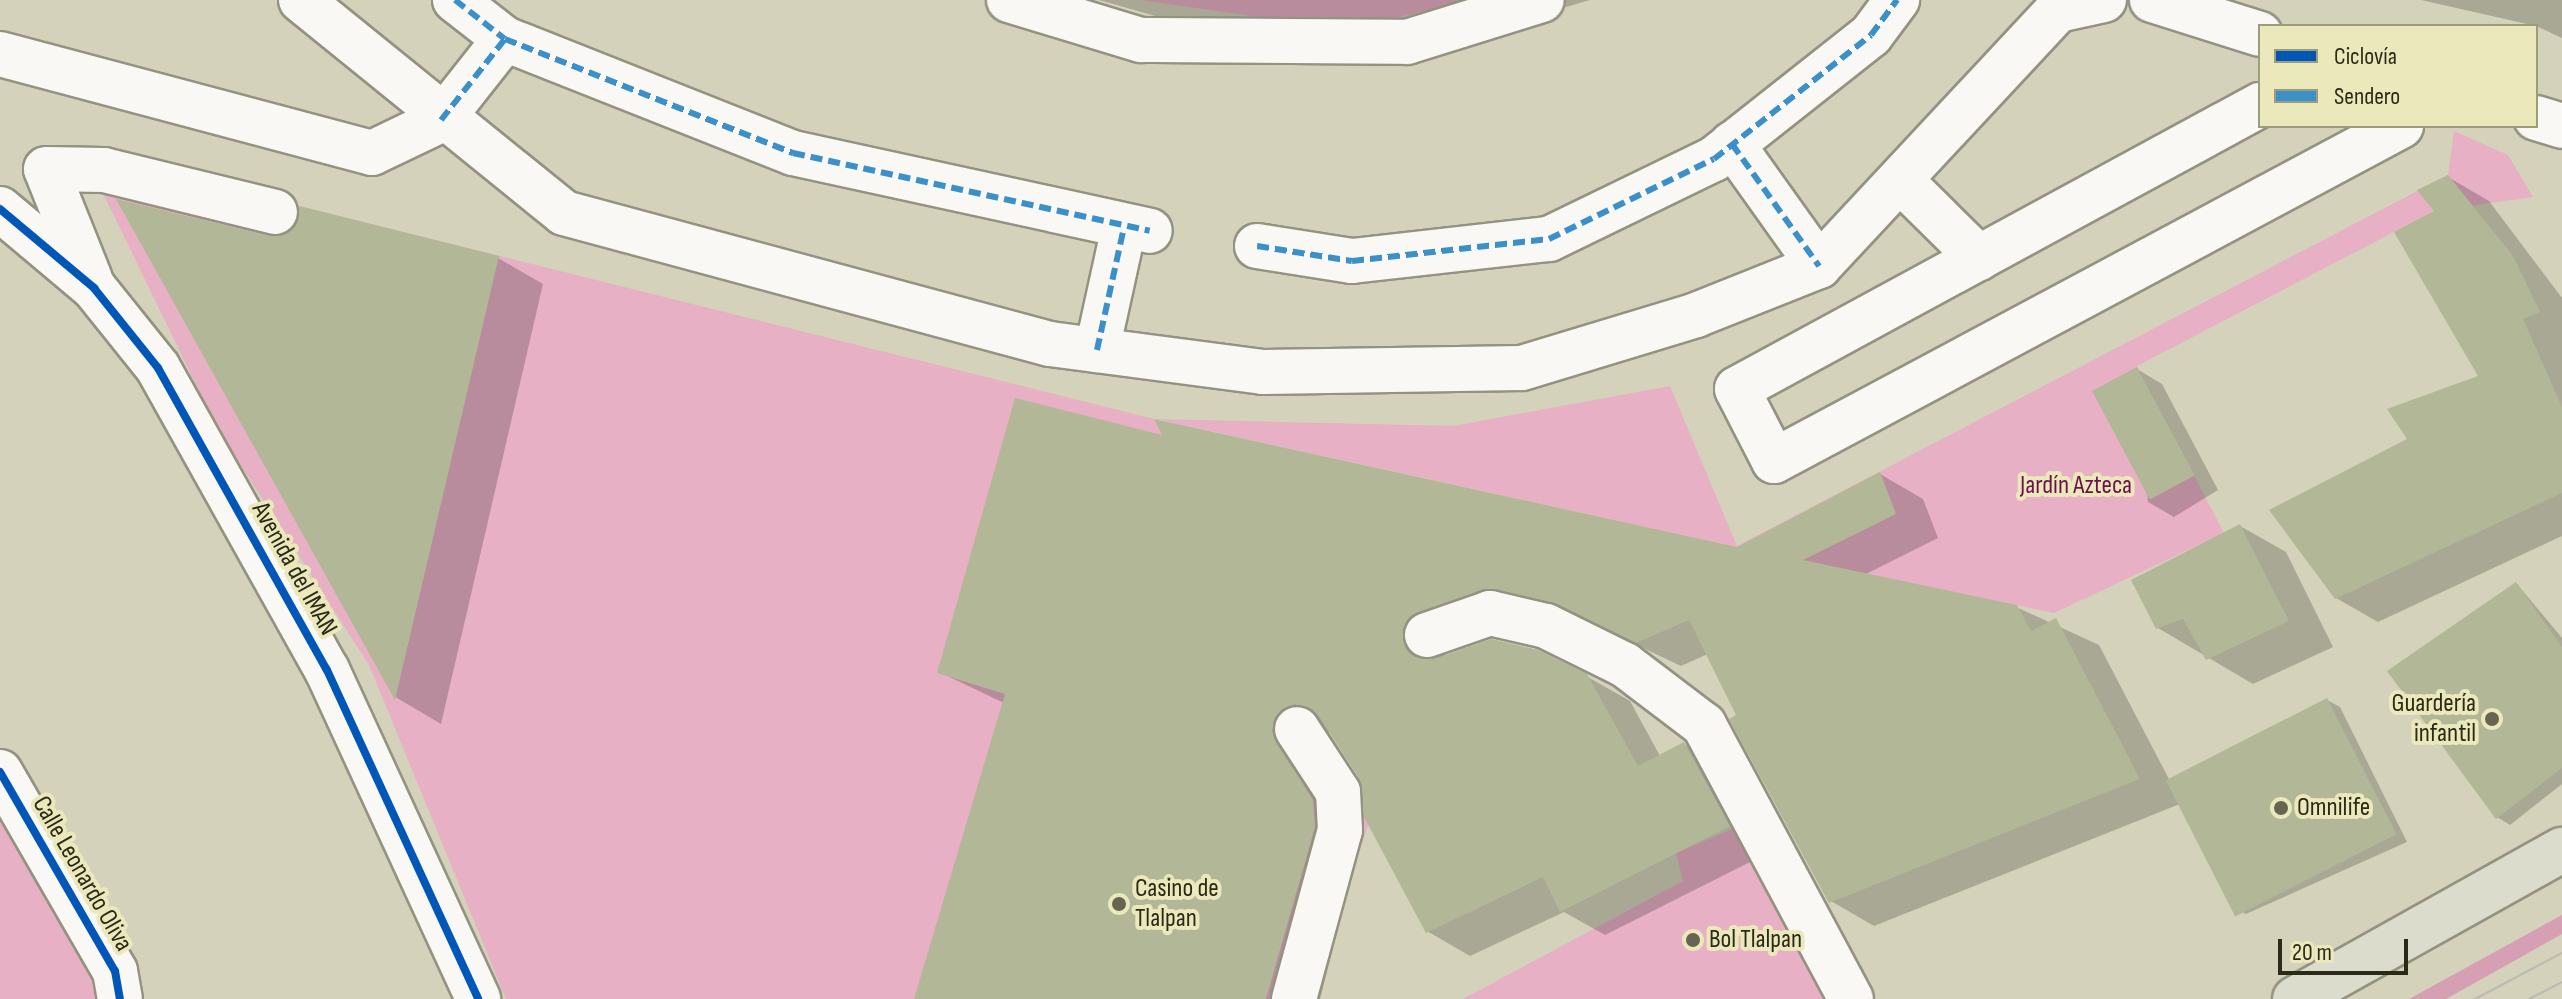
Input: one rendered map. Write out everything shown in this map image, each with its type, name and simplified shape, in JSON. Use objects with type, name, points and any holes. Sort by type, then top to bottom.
[{"type":"main road","points":[[2295,999],[2562,850]]},
{"type":"street","points":[[301,0],[441,120],[564,213],[1050,344],[1263,372],[1522,368],[1696,315],[1819,266],[1903,183],[1980,87],[2058,10],[2104,0]]},
{"type":"street","points":[[455,0],[505,39],[793,153],[1137,229],[1097,350]]},
{"type":"street","points":[[1009,0],[1141,40],[1407,42],[1542,0]]},
{"type":"street","points":[[1257,246],[1352,261],[1549,239],[1732,144],[1871,35],[1897,0]]},
{"type":"street","points":[[2152,0],[2258,33]]},
{"type":"street","points":[[0,54],[372,153],[441,120],[505,39]]},
{"type":"street","points":[[2258,106],[1737,389],[1774,461],[2397,128]]},
{"type":"street","points":[[2538,119],[2562,126]]},
{"type":"street","points":[[1732,144],[1819,266]]},
{"type":"street","points":[[94,288],[46,169],[104,170],[275,212]]},
{"type":"street","points":[[1903,183],[1979,258]]},
{"type":"street","name":"Avenida del IMAN","points":[[0,209],[94,288],[158,368],[327,670],[478,999]]},
{"type":"street","points":[[1427,635],[1490,613],[1546,626],[1625,665],[1704,725],[1851,999]]},
{"type":"street","points":[[1294,999],[1340,830],[1338,792],[1297,729]]},
{"type":"street","name":"Calle Leonardo Oliva","points":[[0,772],[115,971],[120,999]]},
{"type":"green space","points":[[1140,0],[1476,0],[1389,19],[1309,24]]},
{"type":"green space","name":"Jardín Azteca","points":[[2454,131],[2508,155],[2533,197],[2434,211],[2137,366],[2224,533],[2054,613],[1737,547],[1155,419],[1453,426],[1670,386],[1737,546],[2448,175]]},
{"type":"green space","points":[[83,152],[1154,419],[1369,823],[1307,999],[506,999],[369,665],[217,428]]},
{"type":"green space","points":[[1,760],[102,999],[0,999]]},
{"type":"green space","name":"Bol Tlalpan","points":[[1751,821],[1843,999],[1463,999],[1683,881],[1676,853]]},
{"type":"shaded area","points":[[2562,915],[2562,934],[2446,999],[2409,999]]},
{"type":"building","points":[[2448,175],[2513,256],[2540,312],[2523,319],[2562,407],[2562,493],[2335,599],[2269,510],[2407,439],[2387,409],[2478,376],[2394,232],[2434,211],[2417,190]]},
{"type":"building","points":[[116,199],[270,236],[292,230],[299,206],[499,256],[395,700]]},
{"type":"building","points":[[2137,367],[2195,476],[2150,500],[2092,391]]},
{"type":"building","points":[[1015,398],[1162,435],[1154,419],[1737,547],[1880,472],[1896,514],[1803,560],[2017,605],[2031,631],[2056,618],[2140,779],[1829,903],[1729,719],[1736,715],[1689,620],[1636,643],[1552,602],[1483,589],[1409,618],[1402,631],[1410,653],[1434,659],[1491,639],[1538,650],[1587,674],[1638,766],[1684,742],[1730,826],[1560,912],[1543,877],[1426,933],[1364,817],[1359,778],[1318,715],[1295,704],[1275,717],[1272,731],[1313,800],[1315,827],[1266,999],[914,999],[1005,694],[937,673]]},
{"type":"building","points":[[2240,524],[2289,621],[2206,660],[2183,619],[2156,629],[2131,580]]},
{"type":"building","name":"Guardería infantil","points":[[2516,582],[2562,647],[2562,768],[2496,819],[2387,671]]},
{"type":"building","name":"Omnilife","points":[[2327,698],[2396,834],[2235,916],[2166,780]]},
{"type":"tram line","points":[[2475,999],[2562,953]]},
{"type":"tram line","points":[[2529,999],[2562,982]]},
{"type":"marked path","points":[[455,0],[505,39],[793,153],[1150,231]]},
{"type":"marked path","points":[[1257,246],[1352,261],[1549,239],[1714,159],[1871,35],[1897,0]]},
{"type":"marked path","points":[[441,120],[505,39]]},
{"type":"marked path","points":[[1732,144],[1819,266]]},
{"type":"marked path","points":[[1097,350],[1124,227]]},
{"type":"cycle path","points":[[0,209],[94,288],[158,368],[327,670],[478,999]]},
{"type":"cycle path","points":[[0,772],[115,971],[120,999]]},
{"type":"place","name":"Guardería infantil","points":[[2492,719]]},
{"type":"place","name":"Omnilife","points":[[2281,808]]},
{"type":"place","name":"Casino de Tlalpan","points":[[1119,904]]},
{"type":"place","name":"Bol Tlalpan","points":[[1693,940]]}]
